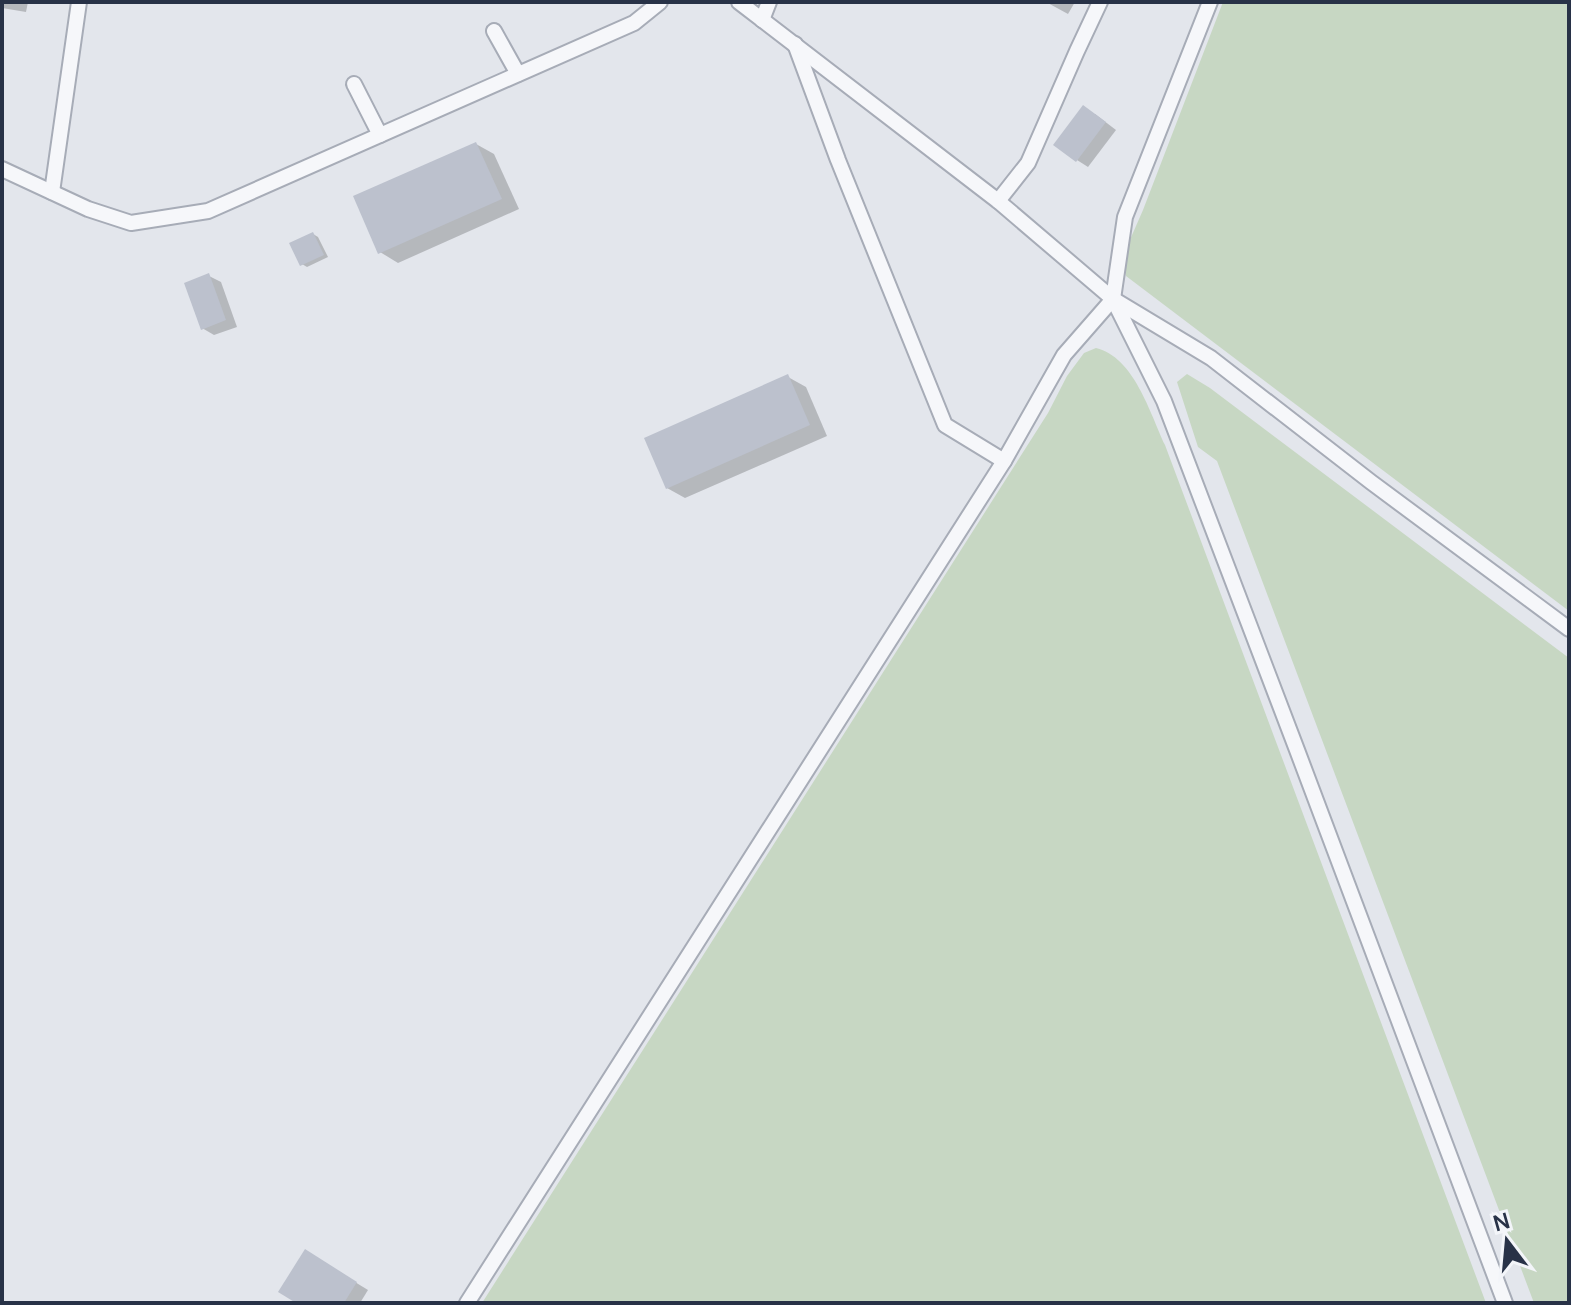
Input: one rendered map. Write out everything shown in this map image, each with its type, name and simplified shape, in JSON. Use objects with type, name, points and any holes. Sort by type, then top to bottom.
[{"type":"lane","points":[[52,192],[79,2]]},
{"type":"lane","points":[[2,169],[88,209],[131,223],[208,211],[634,23],[660,2]]},
{"type":"lane","points":[[739,2],[998,201],[1113,299],[1211,358],[1569,629]]},
{"type":"lane","points":[[762,20],[769,2]]},
{"type":"lane","points":[[998,201],[1028,163],[1100,2]]},
{"type":"lane","points":[[467,1303],[1004,461],[1064,355],[1113,299],[1125,217],[1210,2]]},
{"type":"lane","points":[[494,31],[518,74]]},
{"type":"lane","points":[[794,44],[945,425],[1004,461]]},
{"type":"lane","points":[[354,84],[380,135]]},
{"type":"lane","points":[[1113,299],[1164,401],[1505,1303]]},
{"type":"green space","points":[[1223,2],[1569,2],[1569,611],[1126,276],[1122,258]]},
{"type":"green space","points":[[1096,348],[1109,353],[1131,374],[1165,445],[1486,1303],[482,1303],[1048,413],[1067,376],[1084,353]]},
{"type":"green space","points":[[1187,374],[1210,388],[1569,658],[1569,1303],[1534,1303],[1217,461],[1198,447],[1177,382]]},
{"type":"building","points":[[1083,105],[1106,122],[1076,162],[1053,145]]},
{"type":"building","points":[[476,142],[502,199],[378,254],[353,196]]},
{"type":"building","points":[[313,232],[324,255],[300,266],[289,243]]},
{"type":"building","points":[[209,273],[226,320],[201,330],[184,283]]},
{"type":"building","points":[[788,374],[810,425],[666,489],[644,438]]},
{"type":"building","points":[[305,1249],[357,1282],[344,1303],[296,1303],[278,1292]]}]
